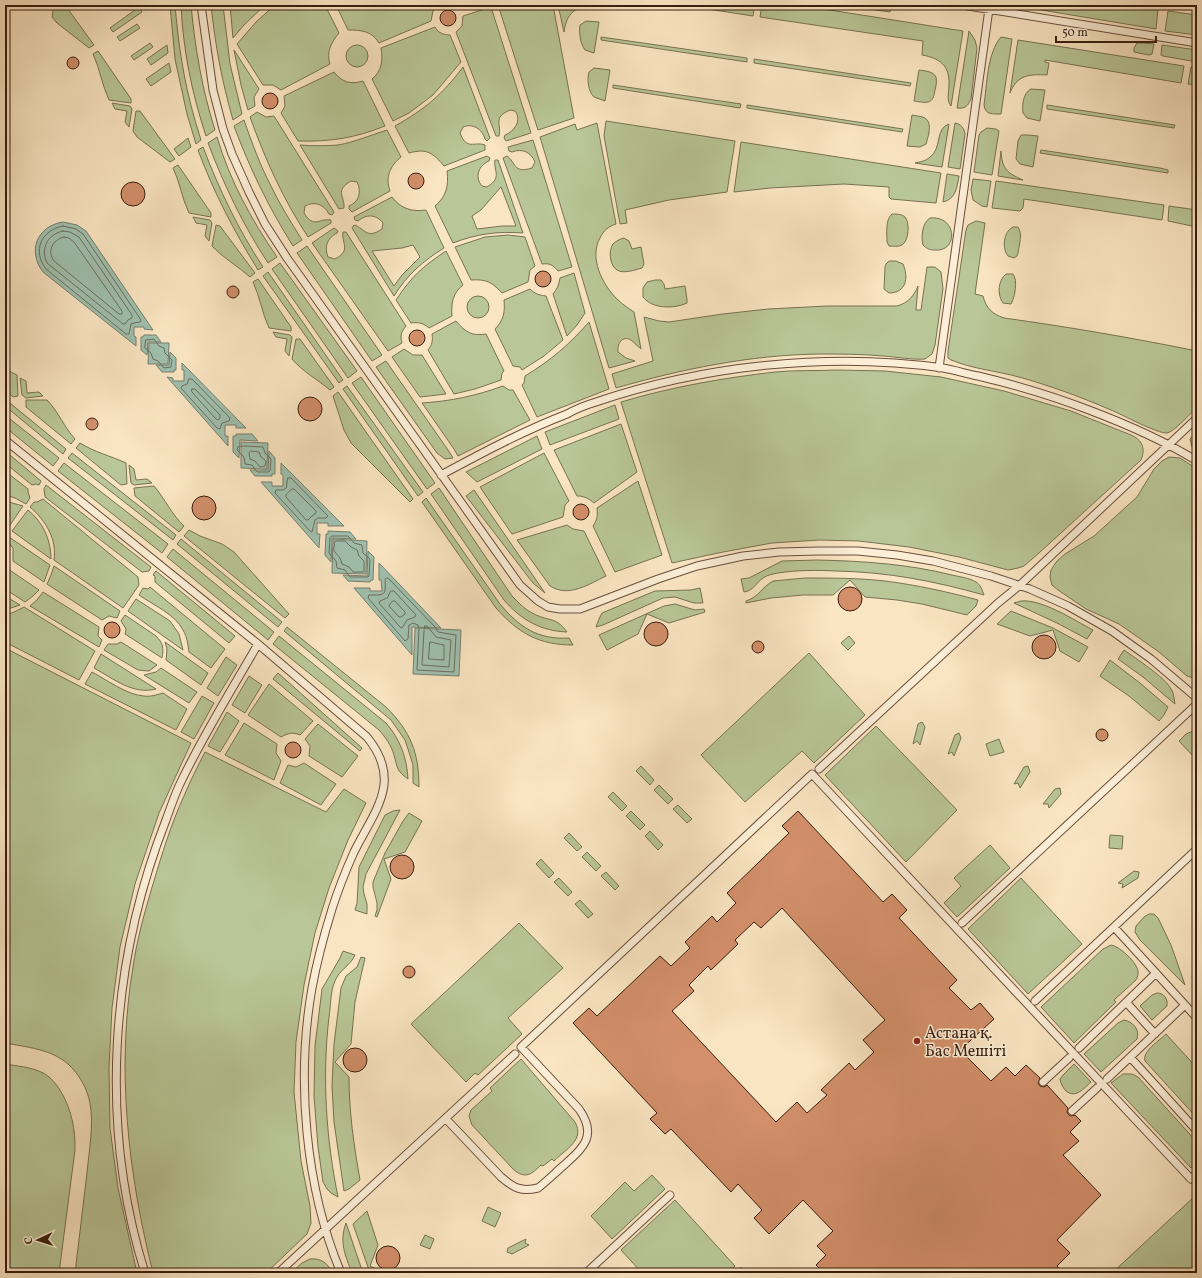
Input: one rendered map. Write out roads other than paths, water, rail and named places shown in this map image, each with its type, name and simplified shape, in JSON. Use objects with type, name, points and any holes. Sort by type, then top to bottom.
[{"type":"lane","points":[[201,5],[213,90],[222,124],[232,154],[265,224],[287,258],[441,475],[520,584],[538,601],[548,607],[560,609],[580,609],[658,578],[697,566],[744,556],[779,552],[820,551],[858,551],[897,555],[933,561],[991,576],[1020,585],[1068,606],[1112,631],[1151,659],[1197,698]]},
{"type":"lane","points":[[962,5],[1197,43]]},
{"type":"lane","points":[[939,368],[989,9]]},
{"type":"lane","points":[[441,475],[540,425],[594,402],[633,390],[692,376],[768,365],[821,362],[875,362],[939,368],[995,380],[1056,397],[1125,423],[1169,444],[1197,461]]},
{"type":"lane","points":[[819,769],[998,603],[1020,585],[1197,418]]},
{"type":"lane","points":[[5,440],[258,644],[367,737],[381,760],[384,771],[382,794],[378,806],[354,854],[333,907],[312,988],[308,1022],[304,1096],[308,1145],[312,1173],[320,1209],[335,1259],[341,1273]]},
{"type":"lane","points":[[145,1273],[130,1212],[118,1126],[117,1040],[128,950],[140,896],[154,852],[178,788],[198,747],[258,644]]},
{"type":"lane","points":[[962,923],[1197,704]]},
{"type":"lane","points":[[446,1119],[501,1177],[510,1185],[520,1189],[528,1190],[538,1188],[580,1150],[586,1142],[588,1133],[588,1125],[584,1116],[521,1047],[812,774],[1191,1179],[1197,1174]]},
{"type":"lane","points":[[1035,1001],[1197,849]]},
{"type":"lane","points":[[1114,927],[1197,1018]]},
{"type":"lane","points":[[1079,1048],[1156,973]]},
{"type":"lane","points":[[1126,1002],[1155,1034]]},
{"type":"lane","points":[[1107,1079],[1185,1005]]},
{"type":"lane","points":[[278,1273],[516,1054]]},
{"type":"lane","points":[[1130,1057],[1197,1131]]},
{"type":"lane","points":[[1044,1082],[1069,1058]]},
{"type":"lane","points":[[1072,1112],[1097,1088]]},
{"type":"lane","points":[[586,1273],[670,1195]]},
{"type":"water","points":[[63,222],[77,225],[86,231],[153,330],[144,329],[144,327],[134,327],[136,346],[43,272],[38,264],[35,248],[41,234],[54,224]]},
{"type":"water","points":[[144,335],[156,335],[161,342],[148,342],[147,355],[141,350],[141,337]]},
{"type":"water","points":[[149,343],[169,343],[168,364],[148,364]]},
{"type":"water","points":[[170,352],[176,358],[176,370],[174,370],[174,372],[162,372],[156,365],[169,365]]},
{"type":"water","points":[[182,363],[246,428],[236,428],[236,425],[225,425],[225,436],[228,436],[228,446],[167,377],[173,378],[173,381],[184,381],[184,370],[182,370]]},
{"type":"water","points":[[236,434],[252,434],[258,441],[240,440],[239,458],[233,452],[233,436],[236,436]]},
{"type":"water","points":[[241,442],[268,443],[267,469],[241,468]]},
{"type":"water","points":[[269,451],[275,458],[275,474],[272,474],[272,476],[255,476],[250,470],[268,470]]},
{"type":"water","points":[[281,463],[344,526],[328,526],[328,523],[317,523],[317,534],[320,534],[319,548],[261,482],[272,482],[272,486],[283,486]]},
{"type":"water","points":[[328,531],[350,532],[356,539],[332,538],[331,562],[325,555],[326,534],[328,534]]},
{"type":"water","points":[[333,539],[367,541],[366,574],[332,573]]},
{"type":"water","points":[[368,551],[374,557],[373,580],[370,582],[348,581],[343,575],[367,576]]},
{"type":"water","points":[[379,563],[441,628],[412,627],[412,655],[354,588],[370,588],[370,591],[382,591],[381,580],[379,580]]},
{"type":"water","points":[[415,628],[461,630],[459,676],[413,674]]},
{"type":"place","name":"Астана қ. Бас Мешіті","points":[[917,1041]]}]
